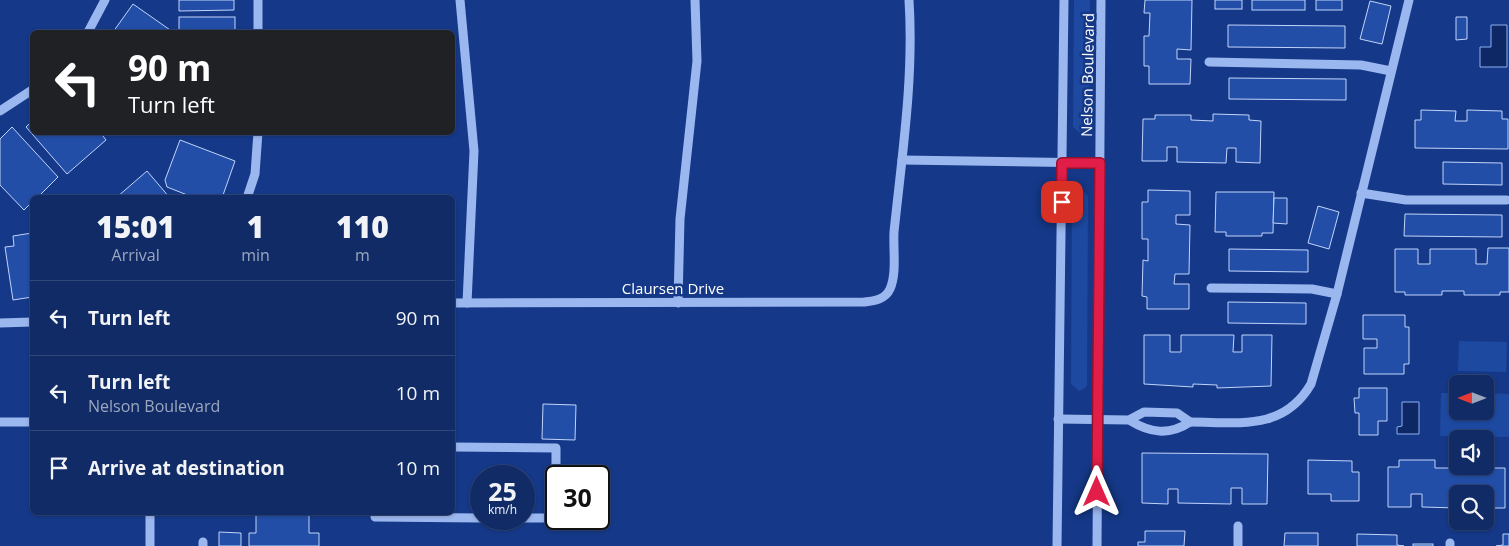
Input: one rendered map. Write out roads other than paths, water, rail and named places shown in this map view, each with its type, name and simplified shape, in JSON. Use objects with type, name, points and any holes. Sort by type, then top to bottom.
[{"type":"street","points":[[89,30],[105,0]]},
{"type":"street","points":[[258,0],[258,30]]},
{"type":"street","points":[[460,0],[474,151],[467,303]]},
{"type":"street","points":[[678,303],[680,219],[697,61],[695,0]]},
{"type":"street","points":[[909,0],[911,72],[902,160],[1100,163]]},
{"type":"street","name":"Nelson Boulevard","points":[[1057,546],[1064,0]]},
{"type":"street","name":"Nelson Boulevard","points":[[1097,546],[1101,0]]},
{"type":"street","points":[[1129,420],[1144,430],[1177,430],[1190,422],[1258,421],[1278,416],[1288,411],[1304,395],[1311,384],[1337,294],[1409,0]]},
{"type":"street","points":[[1209,62],[1361,64],[1391,72]]},
{"type":"street","points":[[0,111],[30,91]]},
{"type":"street","points":[[249,195],[254,174],[258,135]]},
{"type":"street","name":"Claursen Drive","points":[[455,303],[864,302],[883,297],[890,290],[902,160]]},
{"type":"street","points":[[1361,193],[1406,200],[1507,200]]},
{"type":"street","points":[[1211,288],[1312,289],[1337,294]]},
{"type":"street","points":[[0,323],[30,322]]},
{"type":"street","points":[[1058,419],[1129,420],[1144,412],[1178,413],[1190,422]]},
{"type":"street","points":[[0,422],[30,422]]},
{"type":"street","points":[[455,447],[556,448],[556,465]]},
{"type":"street","points":[[150,515],[150,546]]},
{"type":"street","points":[[376,515],[376,518],[470,518]]},
{"type":"street","points":[[1238,526],[1238,546]]}]
